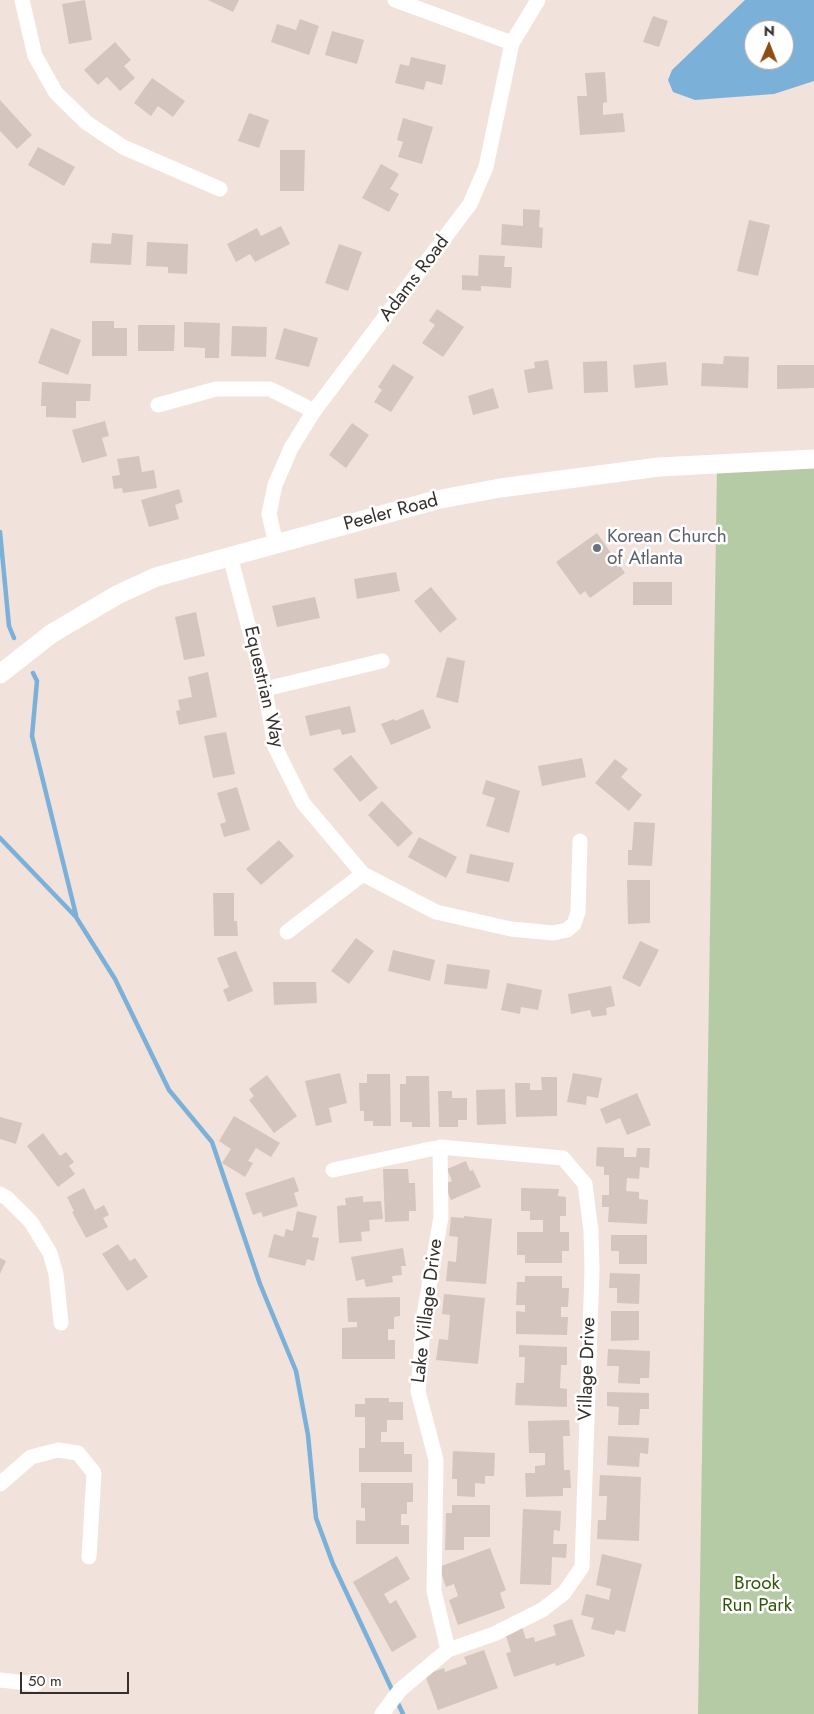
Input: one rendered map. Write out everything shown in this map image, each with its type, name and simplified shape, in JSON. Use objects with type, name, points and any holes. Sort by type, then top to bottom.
[{"type":"street","points":[[22,0],[35,56],[56,94],[62,100],[87,123],[123,147],[220,189]]},
{"type":"street","points":[[396,0],[512,43]]},
{"type":"street","name":"Adams Road","points":[[276,544],[268,514],[275,485],[290,448],[314,411],[470,204],[486,166],[512,43],[538,0]]},
{"type":"street","points":[[158,405],[216,389],[270,389],[314,411]]},
{"type":"street","name":"Peeler Road","points":[[0,674],[51,634],[117,595],[156,577],[436,500],[500,488],[659,467],[814,459]]},
{"type":"street","name":"Equestrian Way","points":[[230,556],[266,689],[275,747],[303,803],[363,874],[436,912],[511,929],[553,933],[568,930],[574,924],[578,912],[580,841]]},
{"type":"street","points":[[266,689],[382,661]]},
{"type":"street","points":[[287,932],[363,874]]},
{"type":"street","name":"Village Drive","points":[[333,1170],[440,1147],[563,1158],[585,1184],[591,1231],[592,1261],[582,1567],[564,1593],[542,1610],[494,1634],[448,1650],[389,1705]]},
{"type":"street","name":"Lake Village Drive","points":[[440,1147],[441,1217],[424,1315],[418,1391],[436,1460],[434,1591],[448,1650]]},
{"type":"street","points":[[0,1194],[7,1198],[31,1222],[50,1253],[56,1274],[61,1323]]},
{"type":"street","points":[[0,1484],[31,1457],[58,1450],[78,1453],[94,1473],[89,1557]]},
{"type":"street","points":[[0,1680],[36,1684]]},
{"type":"green space","name":"Brook Run Park","points":[[814,462],[814,1714],[698,1714],[717,467]]},
{"type":"water","points":[[745,0],[814,0],[814,81],[774,94],[695,100],[673,92],[668,80],[672,70]]},
{"type":"building","points":[[85,0],[92,40],[69,44],[62,4]]},
{"type":"building","points":[[208,0],[239,0],[233,12]]},
{"type":"building","points":[[653,16],[668,21],[659,47],[643,42]]},
{"type":"building","points":[[300,19],[319,26],[309,55],[271,42],[277,24],[296,30]]},
{"type":"building","points":[[332,31],[364,40],[357,64],[325,55]]},
{"type":"building","points":[[115,42],[131,60],[124,66],[135,78],[120,91],[107,77],[98,85],[84,70]]},
{"type":"building","points":[[411,57],[446,65],[442,85],[426,81],[424,90],[395,83],[400,64],[409,66]]},
{"type":"building","points":[[605,72],[607,102],[603,103],[603,115],[623,113],[625,132],[580,135],[577,96],[587,96],[585,73]]},
{"type":"building","points":[[152,78],[185,101],[173,117],[158,106],[151,116],[134,103]]},
{"type":"building","points":[[0,100],[32,135],[17,149],[0,131]]},
{"type":"building","points":[[249,113],[269,120],[259,148],[238,141]]},
{"type":"building","points":[[403,118],[433,127],[422,164],[398,157],[403,142],[397,140]]},
{"type":"building","points":[[38,147],[75,167],[64,186],[28,165]]},
{"type":"building","points":[[280,150],[305,150],[304,191],[280,191]]},
{"type":"building","points":[[381,164],[399,174],[390,189],[399,194],[389,212],[362,198]]},
{"type":"building","points":[[523,209],[540,210],[539,227],[543,228],[542,248],[501,245],[502,224],[523,226]]},
{"type":"building","points":[[749,220],[770,225],[758,276],[737,271]]},
{"type":"building","points":[[281,226],[290,244],[255,262],[250,254],[236,262],[227,244],[257,228],[261,236]]},
{"type":"building","points":[[112,233],[133,235],[131,265],[90,263],[92,243],[111,244]]},
{"type":"building","points":[[147,242],[188,244],[187,274],[168,273],[168,267],[146,266]]},
{"type":"building","points":[[339,244],[362,252],[348,291],[325,283]]},
{"type":"building","points":[[479,255],[505,256],[504,267],[512,267],[511,288],[481,286],[481,291],[462,290],[462,275],[478,276]]},
{"type":"building","points":[[437,309],[464,327],[443,357],[422,343],[435,325],[429,321]]},
{"type":"building","points":[[92,321],[114,321],[114,328],[127,328],[127,356],[92,356]]},
{"type":"building","points":[[184,322],[220,323],[219,358],[205,358],[205,348],[184,347]]},
{"type":"building","points":[[138,325],[175,325],[174,351],[138,351]]},
{"type":"building","points":[[232,326],[267,327],[266,357],[231,356]]},
{"type":"building","points":[[51,328],[81,340],[68,375],[38,363]]},
{"type":"building","points":[[284,328],[318,338],[309,367],[275,359]]},
{"type":"building","points":[[724,356],[749,357],[748,388],[701,386],[702,363],[723,364]]},
{"type":"building","points":[[548,360],[553,389],[528,393],[524,370],[535,368],[534,362]]},
{"type":"building","points":[[607,361],[608,392],[584,393],[583,362]]},
{"type":"building","points":[[666,362],[668,385],[635,388],[633,365]]},
{"type":"building","points":[[393,364],[414,377],[391,412],[374,402],[382,390],[378,387]]},
{"type":"building","points":[[777,365],[814,365],[814,388],[777,389]]},
{"type":"building","points":[[42,382],[91,384],[90,401],[76,401],[76,418],[46,417],[46,406],[41,406]]},
{"type":"building","points":[[493,388],[499,408],[473,415],[468,396]]},
{"type":"building","points":[[105,421],[109,436],[102,438],[107,456],[82,463],[72,430]]},
{"type":"building","points":[[352,423],[369,435],[346,468],[329,455]]},
{"type":"building","points":[[139,456],[142,472],[154,470],[157,488],[123,493],[122,488],[114,489],[112,476],[120,475],[117,459]]},
{"type":"building","points":[[179,489],[183,502],[175,505],[179,519],[149,527],[141,500]]},
{"type":"building","points":[[597,533],[625,573],[590,598],[585,591],[580,595],[556,562]]},
{"type":"building","points":[[396,572],[400,591],[357,599],[354,579]]},
{"type":"building","points":[[633,582],[672,582],[672,605],[633,605]]},
{"type":"building","points":[[431,587],[457,619],[440,633],[414,601]]},
{"type":"building","points":[[315,597],[320,618],[277,627],[272,606]]},
{"type":"building","points":[[196,612],[205,656],[184,660],[175,617]]},
{"type":"building","points":[[447,657],[465,661],[458,703],[436,697]]},
{"type":"building","points":[[208,672],[217,717],[179,725],[176,711],[180,710],[178,700],[192,697],[188,677]]},
{"type":"building","points":[[350,706],[356,732],[342,735],[340,729],[310,736],[305,716]]},
{"type":"building","points":[[423,709],[431,728],[391,745],[381,724],[394,719],[395,721]]},
{"type":"building","points":[[226,732],[235,774],[213,778],[204,736]]},
{"type":"building","points":[[351,755],[378,788],[360,802],[333,769]]},
{"type":"building","points":[[582,758],[586,777],[542,786],[538,766]]},
{"type":"building","points":[[615,759],[628,769],[621,777],[642,795],[629,811],[595,783]]},
{"type":"building","points":[[486,780],[520,791],[509,833],[486,826],[495,798],[482,794]]},
{"type":"building","points":[[237,787],[250,830],[224,837],[220,824],[226,822],[217,793]]},
{"type":"building","points":[[382,801],[413,833],[398,847],[368,815]]},
{"type":"building","points":[[634,822],[655,823],[652,866],[628,865],[628,850],[632,850]]},
{"type":"building","points":[[419,837],[457,857],[446,878],[408,857]]},
{"type":"building","points":[[279,840],[294,856],[261,885],[246,869]]},
{"type":"building","points":[[470,854],[514,863],[509,882],[466,873]]},
{"type":"building","points":[[627,880],[650,880],[650,923],[628,924]]},
{"type":"building","points":[[213,893],[234,893],[234,921],[237,921],[238,936],[214,936]]},
{"type":"building","points":[[356,938],[374,951],[349,984],[331,971]]},
{"type":"building","points":[[640,941],[659,950],[640,987],[622,978]]},
{"type":"building","points":[[393,950],[435,960],[430,981],[388,971]]},
{"type":"building","points":[[236,951],[253,991],[228,1002],[223,990],[229,987],[217,958]]},
{"type":"building","points":[[447,964],[490,970],[487,989],[444,984]]},
{"type":"building","points":[[273,982],[316,982],[317,1003],[274,1005]]},
{"type":"building","points":[[507,983],[542,990],[538,1010],[521,1007],[520,1014],[501,1010]]},
{"type":"building","points":[[611,986],[615,1006],[606,1008],[607,1015],[592,1017],[590,1010],[571,1014],[568,994]]},
{"type":"building","points":[[340,1073],[347,1103],[329,1108],[332,1122],[316,1126],[305,1081]]},
{"type":"building","points":[[573,1073],[602,1078],[598,1098],[587,1096],[586,1105],[567,1102]]},
{"type":"building","points":[[367,1074],[390,1074],[391,1126],[373,1126],[373,1121],[364,1121],[364,1111],[360,1111],[359,1083],[367,1083]]},
{"type":"building","points":[[267,1075],[297,1116],[274,1133],[249,1100],[254,1096],[249,1089]]},
{"type":"building","points":[[406,1076],[429,1076],[430,1127],[412,1127],[412,1122],[400,1122],[400,1084],[406,1084]]},
{"type":"building","points":[[541,1077],[557,1077],[557,1116],[516,1117],[515,1083],[530,1083],[530,1090],[542,1090]]},
{"type":"building","points":[[505,1089],[506,1124],[477,1125],[476,1090]]},
{"type":"building","points":[[438,1091],[452,1091],[452,1098],[467,1098],[467,1120],[458,1120],[458,1127],[439,1127]]},
{"type":"building","points":[[637,1093],[651,1125],[627,1135],[620,1118],[606,1124],[600,1109]]},
{"type":"building","points":[[234,1116],[280,1143],[271,1157],[256,1148],[248,1161],[253,1163],[245,1177],[222,1163],[231,1149],[219,1141]]},
{"type":"building","points":[[0,1117],[22,1123],[16,1144],[0,1139]]},
{"type":"building","points":[[43,1133],[60,1156],[66,1152],[74,1162],[69,1166],[75,1174],[58,1187],[27,1146]]},
{"type":"building","points":[[597,1147],[624,1148],[624,1157],[636,1157],[637,1148],[650,1148],[649,1168],[640,1167],[639,1179],[627,1178],[626,1191],[639,1192],[639,1199],[648,1200],[647,1224],[608,1222],[609,1207],[602,1207],[602,1195],[609,1195],[609,1175],[604,1175],[604,1167],[596,1166]]},
{"type":"building","points":[[466,1161],[470,1171],[473,1170],[481,1187],[451,1200],[444,1184],[452,1181],[447,1169]]},
{"type":"building","points":[[383,1169],[408,1169],[409,1183],[415,1183],[416,1211],[409,1211],[409,1221],[385,1222]]},
{"type":"building","points":[[294,1177],[299,1191],[294,1193],[298,1206],[263,1217],[261,1212],[253,1215],[245,1193]]},
{"type":"building","points":[[84,1188],[95,1210],[104,1205],[109,1215],[103,1218],[108,1227],[86,1238],[72,1212],[74,1211],[67,1197]]},
{"type":"building","points":[[521,1188],[559,1189],[558,1196],[566,1197],[566,1216],[560,1216],[560,1232],[569,1232],[569,1251],[562,1251],[562,1263],[525,1263],[525,1255],[517,1255],[517,1232],[543,1232],[543,1220],[530,1220],[530,1211],[521,1211]]},
{"type":"building","points":[[363,1196],[363,1202],[381,1201],[383,1219],[369,1220],[370,1231],[361,1232],[362,1241],[339,1243],[337,1206],[346,1205],[345,1198]]},
{"type":"building","points":[[297,1211],[317,1216],[312,1237],[319,1238],[314,1261],[307,1259],[305,1266],[268,1257],[274,1234],[284,1237],[286,1229],[293,1231]]},
{"type":"building","points":[[464,1216],[492,1219],[486,1284],[446,1281],[448,1261],[456,1262],[458,1237],[449,1236],[451,1217],[464,1218]]},
{"type":"building","points":[[611,1235],[647,1235],[647,1264],[619,1264],[619,1251],[611,1251]]},
{"type":"building","points":[[118,1244],[130,1261],[135,1258],[148,1277],[127,1291],[102,1254]]},
{"type":"building","points":[[403,1248],[406,1266],[401,1266],[402,1275],[392,1276],[393,1282],[366,1287],[364,1279],[356,1281],[351,1257]]},
{"type":"building","points":[[0,1258],[6,1261],[0,1274]]},
{"type":"building","points":[[610,1273],[640,1274],[639,1304],[617,1303],[617,1288],[609,1288]]},
{"type":"building","points":[[525,1276],[562,1276],[562,1288],[569,1288],[568,1307],[561,1307],[561,1317],[568,1317],[567,1335],[516,1334],[516,1311],[525,1312],[525,1305],[516,1305],[517,1282],[525,1282]]},
{"type":"building","points":[[444,1294],[485,1298],[478,1364],[436,1360],[439,1339],[448,1340],[450,1315],[442,1314]]},
{"type":"building","points":[[400,1297],[400,1316],[394,1317],[394,1329],[388,1329],[388,1340],[395,1340],[395,1359],[342,1359],[342,1328],[357,1327],[357,1322],[348,1322],[347,1298]]},
{"type":"building","points":[[611,1311],[639,1311],[639,1340],[611,1341]]},
{"type":"building","points":[[519,1345],[567,1347],[567,1365],[561,1365],[560,1388],[567,1389],[567,1407],[515,1405],[516,1383],[524,1383],[525,1357],[519,1357]]},
{"type":"building","points":[[608,1349],[650,1351],[649,1378],[640,1378],[640,1384],[618,1383],[619,1366],[607,1366]]},
{"type":"building","points":[[607,1392],[649,1393],[649,1409],[640,1409],[639,1425],[618,1425],[619,1407],[607,1406]]},
{"type":"building","points":[[365,1398],[389,1398],[389,1402],[403,1402],[403,1420],[387,1420],[387,1432],[381,1432],[381,1442],[404,1442],[404,1454],[412,1454],[412,1472],[359,1472],[359,1448],[365,1448],[365,1417],[355,1417],[355,1404],[365,1404]]},
{"type":"building","points":[[569,1420],[570,1436],[563,1436],[564,1470],[570,1470],[571,1488],[563,1488],[563,1496],[526,1497],[525,1473],[535,1473],[535,1466],[545,1465],[545,1453],[529,1453],[528,1421]]},
{"type":"building","points":[[608,1436],[649,1438],[648,1454],[640,1453],[639,1467],[607,1465]]},
{"type":"building","points":[[453,1451],[495,1453],[494,1476],[485,1476],[485,1484],[475,1483],[475,1497],[457,1496],[457,1479],[452,1479]]},
{"type":"building","points":[[600,1475],[641,1477],[639,1541],[597,1539],[598,1520],[606,1520],[607,1496],[599,1496]]},
{"type":"building","points":[[361,1483],[413,1483],[413,1502],[407,1502],[407,1514],[401,1514],[401,1525],[409,1525],[409,1544],[356,1544],[356,1520],[365,1521],[365,1508],[361,1508]]},
{"type":"building","points":[[452,1505],[490,1505],[490,1537],[464,1537],[464,1550],[445,1550],[446,1513],[452,1513]]},
{"type":"building","points":[[523,1509],[561,1511],[560,1531],[554,1530],[553,1544],[567,1544],[566,1558],[552,1557],[551,1585],[520,1584]]},
{"type":"building","points":[[490,1548],[506,1590],[500,1593],[505,1608],[458,1625],[449,1600],[458,1596],[454,1584],[446,1587],[439,1567]]},
{"type":"building","points":[[602,1554],[642,1564],[625,1632],[616,1630],[614,1635],[591,1629],[594,1618],[581,1615],[586,1594],[609,1600],[611,1589],[596,1585]]},
{"type":"building","points":[[397,1556],[410,1579],[384,1594],[390,1604],[396,1600],[417,1637],[392,1652],[353,1582]]},
{"type":"building","points":[[572,1619],[585,1656],[556,1666],[555,1663],[514,1677],[506,1653],[511,1652],[505,1633],[522,1627],[526,1639],[534,1637],[535,1642],[556,1635],[553,1625]]},
{"type":"building","points":[[484,1650],[498,1688],[438,1710],[425,1675],[444,1668],[445,1672],[467,1664],[464,1657]]},
{"type":"waterway","points":[[0,532],[9,626],[14,638]]},
{"type":"waterway","points":[[33,673],[37,681],[32,736],[76,915]]},
{"type":"waterway","points":[[0,838],[76,917],[115,979],[169,1090],[212,1142],[260,1284],[296,1371],[308,1435],[316,1518],[333,1564],[393,1692]]},
{"type":"waterway","points":[[396,1699],[403,1714]]},
{"type":"place","name":"Korean Church of Atlanta","points":[[597,548]]}]
